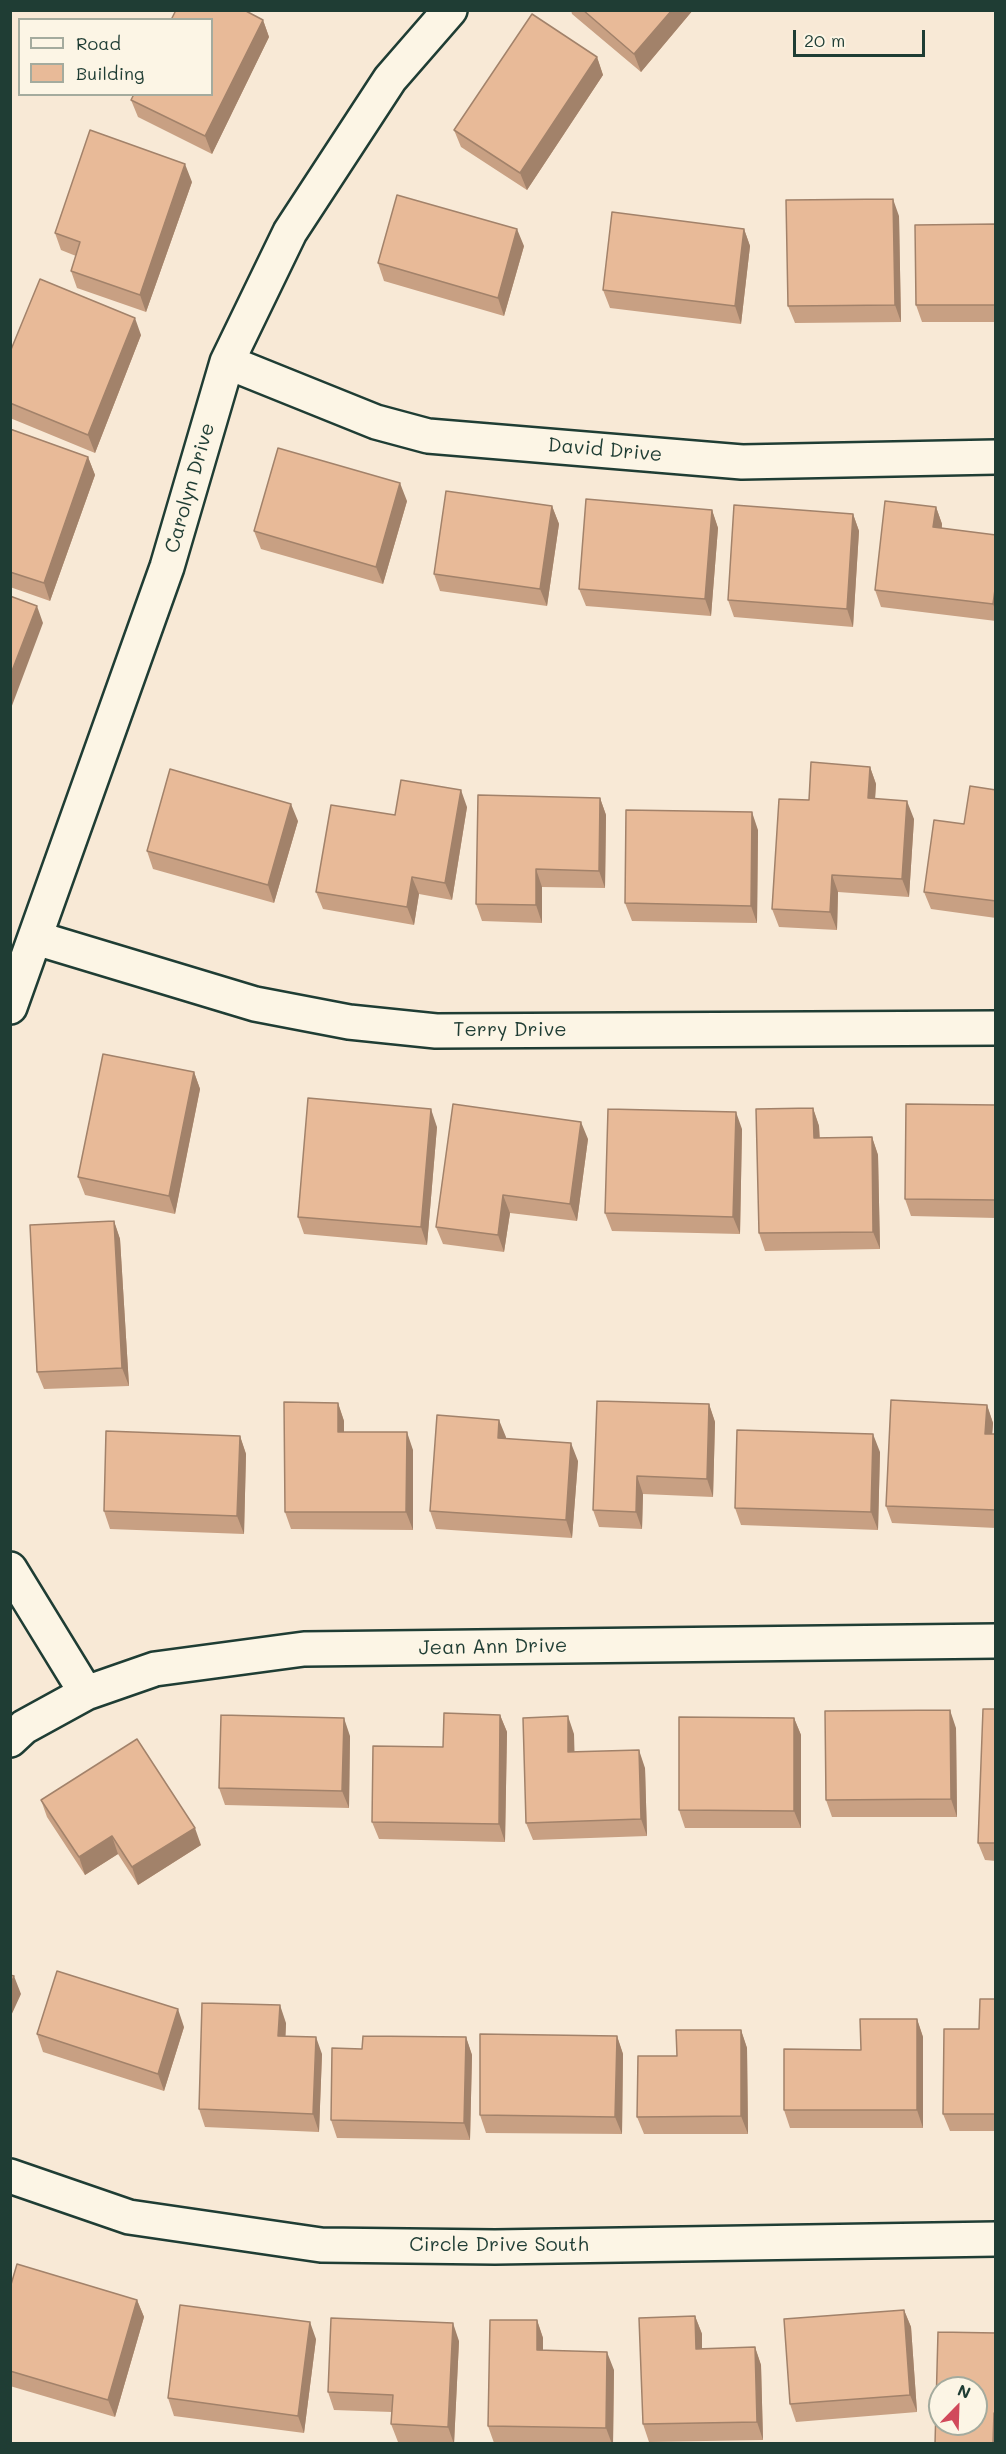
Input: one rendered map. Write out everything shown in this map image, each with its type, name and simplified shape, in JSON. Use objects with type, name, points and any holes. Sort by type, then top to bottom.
[{"type":"street","name":"Carolyn Drive","points":[[10,1007],[167,567],[227,362],[290,232],[390,79],[450,10]]},
{"type":"street","name":"David Drive","points":[[227,362],[376,423],[428,436],[742,462],[996,457]]},
{"type":"street","name":"Terry Drive","points":[[36,939],[255,1004],[349,1022],[436,1031],[996,1028]]},
{"type":"street","points":[[10,1569],[86,1693]]},
{"type":"street","name":"Jean Ann Drive","points":[[10,1740],[24,1727],[86,1693],[155,1669],[304,1649],[996,1641]]},
{"type":"street","name":"Circle Drive South","points":[[10,2176],[129,2217],[321,2245],[495,2247],[996,2239]]},
{"type":"building","points":[[176,10],[244,10],[263,20],[205,136],[131,100],[133,96],[213,96],[213,18],[172,18]]},
{"type":"building","points":[[583,10],[672,10],[634,54]]},
{"type":"building","points":[[532,14],[597,57],[520,173],[454,130]]},
{"type":"building","points":[[90,130],[185,164],[140,295],[71,271],[80,242],[55,233]]},
{"type":"building","points":[[397,195],[517,229],[498,298],[378,263]]},
{"type":"building","points":[[893,199],[895,305],[788,306],[786,200]]},
{"type":"building","points":[[612,212],[744,229],[735,306],[603,290]]},
{"type":"building","points":[[996,224],[996,305],[916,305],[915,225]]},
{"type":"building","points":[[40,279],[135,318],[88,435],[10,403],[10,352]]},
{"type":"building","points":[[10,429],[88,457],[44,583],[10,572]]},
{"type":"building","points":[[278,448],[400,483],[376,567],[254,531]]},
{"type":"building","points":[[446,491],[552,506],[540,589],[434,574]]},
{"type":"building","points":[[586,499],[712,510],[705,599],[579,589]]},
{"type":"building","points":[[885,501],[936,507],[933,527],[996,535],[996,582],[993,604],[875,590]]},
{"type":"building","points":[[734,505],[853,514],[847,609],[728,600]]},
{"type":"building","points":[[10,596],[37,606],[10,676]]},
{"type":"building","points":[[811,762],[870,767],[868,798],[907,801],[902,879],[832,875],[830,912],[772,909],[779,799],[809,800]]},
{"type":"building","points":[[170,769],[291,804],[268,885],[147,851]]},
{"type":"building","points":[[401,780],[461,790],[445,883],[412,877],[407,907],[316,892],[331,805],[395,815]]},
{"type":"building","points":[[970,786],[996,790],[996,901],[924,892],[934,820],[964,824]]},
{"type":"building","points":[[478,795],[600,798],[599,871],[536,869],[536,905],[476,904]]},
{"type":"building","points":[[626,810],[752,812],[751,906],[625,903]]},
{"type":"building","points":[[103,1054],[194,1072],[169,1196],[78,1177]]},
{"type":"building","points":[[308,1098],[431,1109],[421,1227],[298,1217]]},
{"type":"building","points":[[453,1104],[581,1122],[570,1204],[503,1195],[498,1235],[436,1227]]},
{"type":"building","points":[[906,1104],[996,1105],[996,1200],[905,1199]]},
{"type":"building","points":[[813,1108],[814,1138],[872,1137],[873,1232],[759,1233],[756,1109]]},
{"type":"building","points":[[608,1109],[736,1112],[733,1217],[605,1213]]},
{"type":"building","points":[[114,1221],[122,1368],[37,1372],[30,1225]]},
{"type":"building","points":[[891,1400],[987,1405],[985,1434],[996,1434],[996,1510],[886,1506]]},
{"type":"building","points":[[597,1401],[709,1404],[707,1479],[637,1476],[636,1512],[593,1510]]},
{"type":"building","points":[[284,1402],[338,1403],[338,1432],[407,1432],[406,1512],[285,1512]]},
{"type":"building","points":[[437,1415],[499,1420],[498,1438],[571,1443],[566,1520],[430,1511]]},
{"type":"building","points":[[737,1430],[873,1434],[871,1512],[735,1508]]},
{"type":"building","points":[[106,1431],[240,1436],[237,1516],[104,1511]]},
{"type":"building","points":[[983,1709],[996,1709],[996,1843],[978,1843]]},
{"type":"building","points":[[950,1710],[951,1799],[826,1800],[825,1711]]},
{"type":"building","points":[[444,1713],[500,1715],[499,1824],[372,1822],[373,1746],[443,1747]]},
{"type":"building","points":[[221,1715],[344,1718],[342,1791],[219,1788]]},
{"type":"building","points":[[568,1716],[568,1752],[639,1750],[641,1819],[526,1823],[523,1718]]},
{"type":"building","points":[[679,1717],[794,1718],[794,1811],[679,1810]]},
{"type":"building","points":[[137,1739],[195,1828],[132,1867],[112,1836],[79,1857],[41,1800]]},
{"type":"building","points":[[57,1971],[178,2009],[158,2074],[37,2034]]},
{"type":"building","points":[[980,1999],[996,1999],[996,2114],[943,2114],[944,2029],[979,2029]]},
{"type":"building","points":[[202,2003],[280,2005],[278,2036],[316,2037],[313,2114],[199,2109]]},
{"type":"building","points":[[860,2019],[917,2019],[917,2110],[784,2110],[784,2049],[861,2050]]},
{"type":"building","points":[[676,2030],[741,2030],[741,2116],[637,2117],[638,2056],[677,2056]]},
{"type":"building","points":[[480,2034],[617,2036],[615,2117],[480,2115]]},
{"type":"building","points":[[363,2036],[466,2037],[464,2123],[331,2120],[332,2048],[362,2049]]},
{"type":"building","points":[[17,2264],[137,2300],[108,2400],[10,2371],[10,2288]]},
{"type":"building","points":[[180,2305],[310,2322],[298,2416],[168,2398]]},
{"type":"building","points":[[904,2310],[910,2395],[790,2404],[784,2319]]},
{"type":"building","points":[[695,2316],[696,2349],[755,2347],[757,2422],[643,2424],[639,2318]]},
{"type":"building","points":[[331,2318],[453,2323],[448,2427],[391,2424],[393,2395],[328,2392]]},
{"type":"building","points":[[490,2320],[537,2320],[537,2350],[607,2352],[606,2428],[488,2426]]},
{"type":"building","points":[[938,2332],[996,2333],[996,2413],[994,2413],[993,2444],[935,2444],[935,2436],[988,2436],[988,2376],[937,2376]]}]
